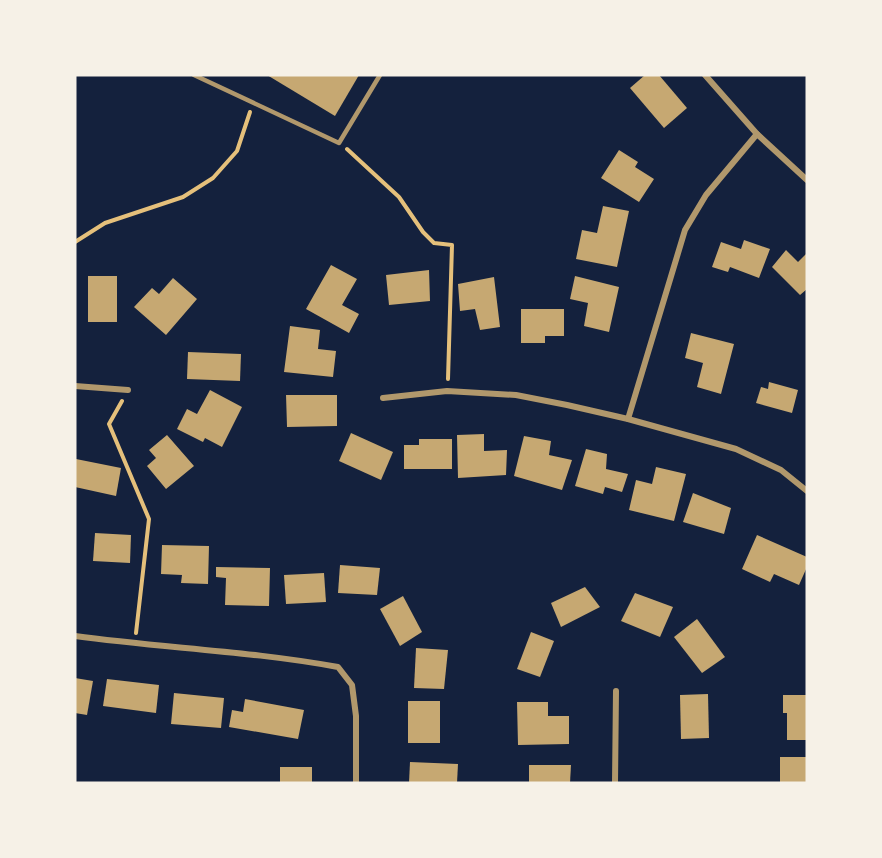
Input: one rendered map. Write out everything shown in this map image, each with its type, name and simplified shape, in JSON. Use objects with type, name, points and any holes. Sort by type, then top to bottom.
[{"type":"street","points":[[705,75],[757,134],[807,180]]},
{"type":"street","points":[[628,419],[684,230],[706,195],[757,134]]},
{"type":"street","points":[[75,386],[128,390]]},
{"type":"street","points":[[383,398],[447,391],[516,395],[628,419],[736,449],[781,470],[807,491]]},
{"type":"street","points":[[75,636],[135,644],[285,657],[338,667],[352,685],[356,716],[356,783]]},
{"type":"street","points":[[615,783],[616,691]]},
{"type":"lane","points":[[194,75],[339,143],[380,75]]},
{"type":"path","points":[[75,242],[105,223],[183,197],[213,178],[237,151],[254,103]]},
{"type":"path","points":[[339,143],[399,196],[423,232],[434,243],[452,245],[447,391]]},
{"type":"path","points":[[128,390],[109,424],[149,519],[135,644]]},
{"type":"building","points":[[267,75],[359,75],[335,116]]},
{"type":"building","points":[[645,75],[659,75],[687,108],[664,128],[630,88]]},
{"type":"building","points":[[619,150],[638,162],[635,167],[654,179],[639,202],[601,178]]},
{"type":"building","points":[[603,206],[629,211],[617,267],[576,259],[582,230],[597,233]]},
{"type":"building","points":[[744,240],[770,249],[759,278],[730,267],[728,272],[712,267],[721,242],[741,249]]},
{"type":"building","points":[[786,250],[798,262],[807,253],[807,289],[800,295],[772,267]]},
{"type":"building","points":[[331,265],[357,279],[342,305],[359,314],[349,333],[306,309]]},
{"type":"building","points":[[429,270],[430,301],[389,305],[386,275]]},
{"type":"building","points":[[88,276],[117,276],[117,322],[88,322]]},
{"type":"building","points":[[575,276],[619,287],[609,332],[584,326],[588,303],[570,299]]},
{"type":"building","points":[[494,277],[500,327],[480,330],[475,309],[460,311],[458,284]]},
{"type":"building","points":[[173,278],[197,299],[166,335],[134,307],[152,288],[159,294]]},
{"type":"building","points":[[521,309],[564,309],[564,336],[545,336],[545,343],[521,343]]},
{"type":"building","points":[[290,326],[320,330],[318,349],[336,351],[333,377],[284,372]]},
{"type":"building","points":[[691,333],[734,344],[721,394],[697,387],[703,363],[685,358]]},
{"type":"building","points":[[188,352],[241,354],[240,381],[187,379]]},
{"type":"building","points":[[769,382],[798,390],[792,413],[756,403],[761,387],[768,389]]},
{"type":"building","points":[[210,390],[242,407],[222,447],[205,438],[203,442],[177,429],[187,409],[197,414]]},
{"type":"building","points":[[286,395],[337,395],[337,426],[287,427]]},
{"type":"building","points":[[351,433],[393,452],[381,480],[339,461]]},
{"type":"building","points":[[484,434],[484,451],[507,450],[506,475],[458,478],[457,435]]},
{"type":"building","points":[[167,435],[194,466],[166,489],[147,466],[156,458],[149,450]]},
{"type":"building","points":[[524,436],[551,441],[549,455],[572,460],[562,490],[514,476]]},
{"type":"building","points":[[419,439],[452,439],[452,469],[404,469],[404,445],[419,445]]},
{"type":"building","points":[[586,449],[607,454],[606,469],[628,474],[622,492],[605,487],[603,494],[575,486]]},
{"type":"building","points":[[76,459],[121,468],[116,496],[75,487]]},
{"type":"building","points":[[656,467],[686,474],[674,521],[629,510],[636,480],[652,484]]},
{"type":"building","points":[[693,493],[731,508],[724,534],[683,522]]},
{"type":"building","points":[[95,533],[131,535],[130,563],[93,561]]},
{"type":"building","points":[[757,535],[807,557],[807,567],[799,585],[774,574],[770,582],[742,569]]},
{"type":"building","points":[[162,545],[209,546],[208,584],[181,583],[182,575],[161,574]]},
{"type":"building","points":[[340,565],[380,568],[377,595],[338,593]]},
{"type":"building","points":[[216,567],[270,568],[269,606],[225,605],[226,578],[216,577]]},
{"type":"building","points":[[324,573],[326,602],[286,604],[284,575]]},
{"type":"building","points":[[585,587],[600,607],[561,627],[551,603]]},
{"type":"building","points":[[635,593],[673,607],[660,637],[621,621]]},
{"type":"building","points":[[403,596],[422,632],[400,646],[380,609]]},
{"type":"building","points":[[697,619],[725,657],[702,673],[674,637]]},
{"type":"building","points":[[531,632],[554,641],[540,677],[517,669]]},
{"type":"building","points":[[416,648],[448,650],[444,689],[414,688]]},
{"type":"building","points":[[75,678],[93,681],[87,715],[75,713]]},
{"type":"building","points":[[107,679],[159,685],[156,713],[103,706]]},
{"type":"building","points":[[174,693],[224,698],[221,728],[171,724]]},
{"type":"building","points":[[708,694],[709,738],[681,739],[680,695]]},
{"type":"building","points":[[783,695],[807,695],[807,740],[787,740],[787,713],[783,713]]},
{"type":"building","points":[[245,699],[304,710],[298,739],[229,727],[232,710],[243,712]]},
{"type":"building","points":[[408,701],[440,701],[440,743],[408,743]]},
{"type":"building","points":[[517,702],[548,702],[548,716],[569,716],[569,744],[518,745]]},
{"type":"building","points":[[780,757],[807,757],[807,783],[780,783]]},
{"type":"building","points":[[410,762],[458,764],[457,783],[409,783]]},
{"type":"building","points":[[529,765],[571,765],[570,783],[529,783]]},
{"type":"building","points":[[280,767],[312,767],[312,783],[280,783]]}]
